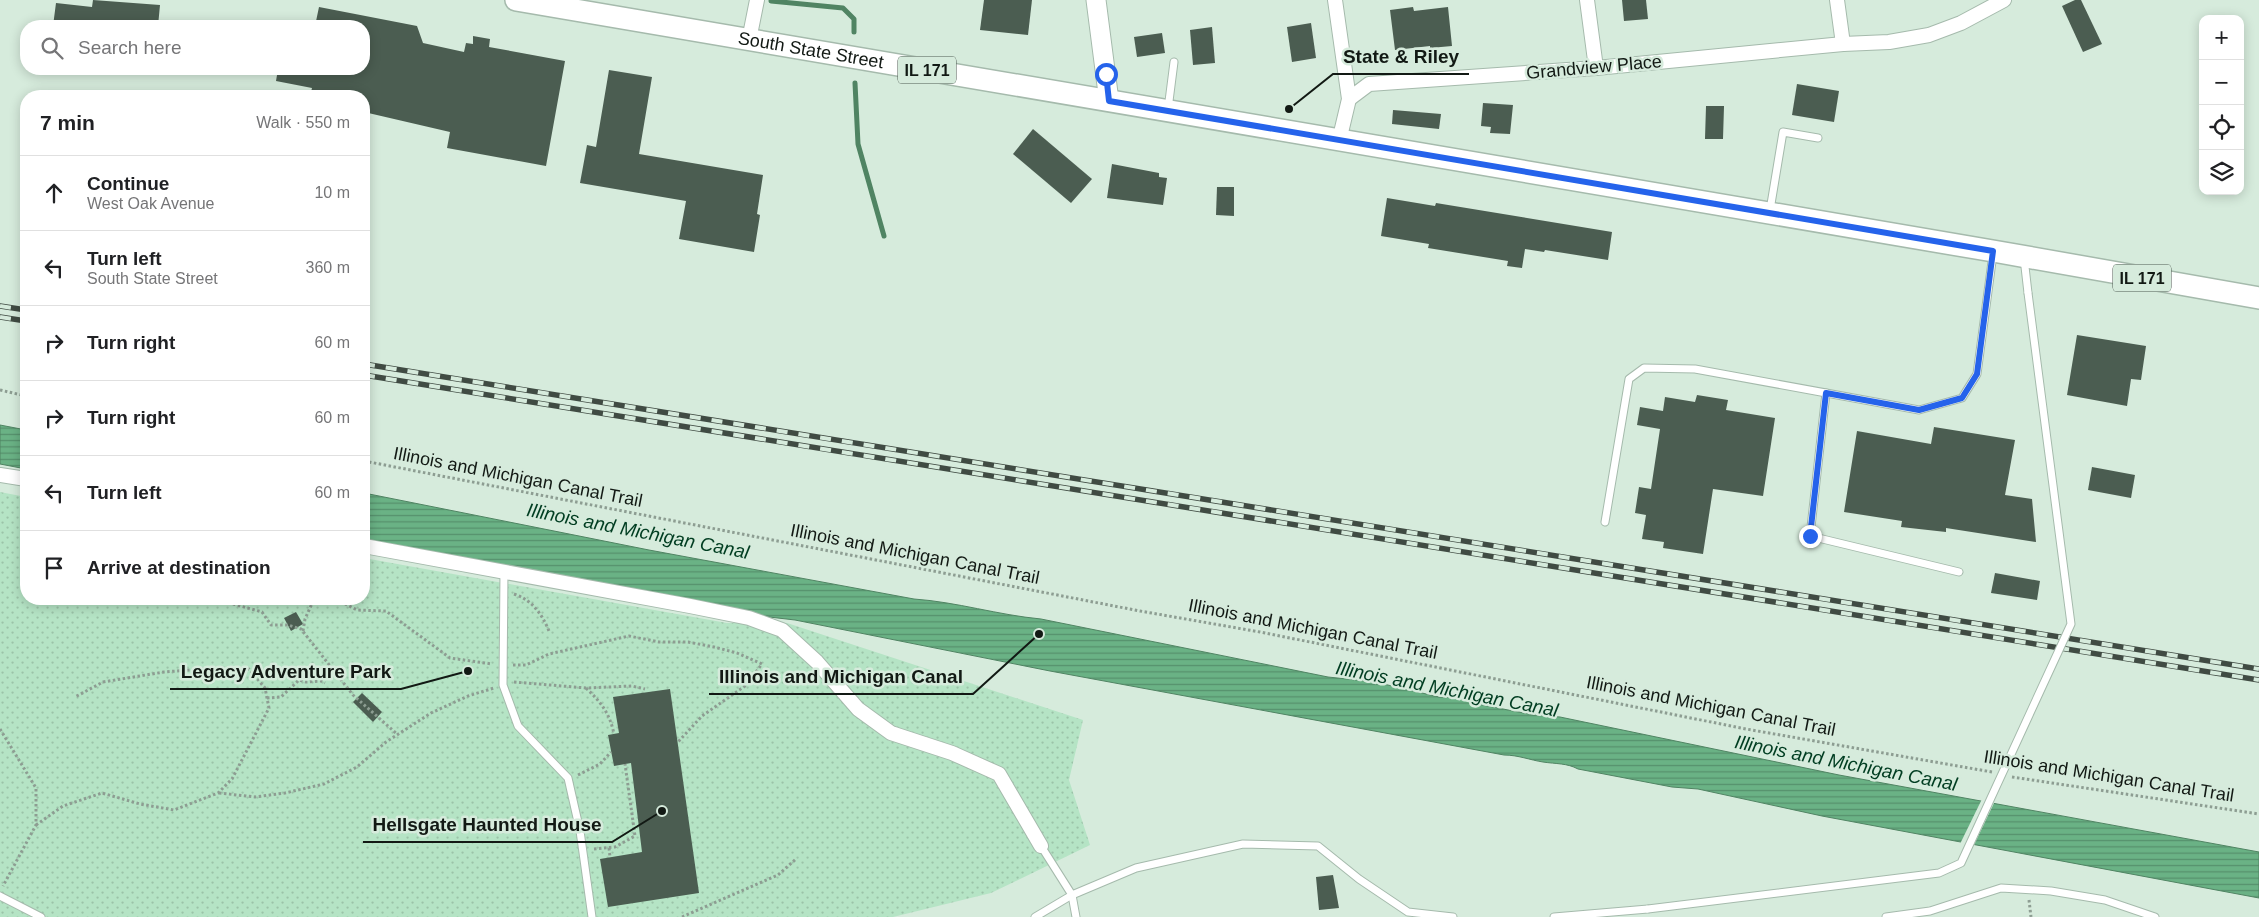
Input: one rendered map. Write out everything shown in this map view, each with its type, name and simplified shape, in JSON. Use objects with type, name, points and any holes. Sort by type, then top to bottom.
[{"type":"main road","name":"South State Street","points":[[516,0],[1993,251],[2259,298]]},
{"type":"street","points":[[750,40],[757,0]]},
{"type":"street","points":[[1096,0],[1109,101]]},
{"type":"street","points":[[1335,0],[1348,99],[1338,141]]},
{"type":"street","points":[[1587,0],[1596,68]]},
{"type":"street","points":[[1837,0],[1844,44]]},
{"type":"street","name":"Grandview Place","points":[[1348,99],[1369,84],[1596,68],[1844,44],[1888,42],[1929,35],[1961,22],[2004,0]]},
{"type":"street","points":[[0,475],[20,479]]},
{"type":"street","points":[[370,547],[748,618],[782,630],[817,662],[858,709],[891,733],[952,753],[999,774],[1041,846]]},
{"type":"lane","points":[[1167,111],[1174,62]]},
{"type":"lane","points":[[1770,213],[1783,132],[1818,138]]},
{"type":"lane","points":[[1605,522],[1629,379],[1644,368],[1695,369],[1919,410],[1962,398],[1977,374],[1993,251]]},
{"type":"lane","points":[[1554,917],[1648,909],[1940,873],[1961,863],[2071,624],[2024,257]]},
{"type":"lane","points":[[1826,393],[1810,536],[1960,572]]},
{"type":"lane","points":[[504,571],[503,685],[518,726],[568,779],[583,851],[592,917]]},
{"type":"lane","points":[[1035,917],[1072,895],[1136,868],[1243,844],[1318,846],[1359,878],[1408,912],[1453,917]]},
{"type":"lane","points":[[1041,846],[1072,895],[1076,917]]},
{"type":"lane","points":[[1886,917],[1930,911],[2001,888],[2051,891],[2104,900],[2155,917]]},
{"type":"lane","points":[[0,896],[41,917]]},
{"type":"path","points":[[0,390],[20,395]]},
{"type":"path","name":"Illinois and Michigan Canal Trail","points":[[370,462],[1140,611],[1260,632],[1746,729],[1997,773]]},
{"type":"path","points":[[504,590],[526,598],[544,618],[549,631]]},
{"type":"path","points":[[237,605],[262,612],[271,625],[288,625],[301,629],[353,695],[397,734]]},
{"type":"path","points":[[303,632],[305,619],[311,605]]},
{"type":"path","points":[[347,605],[357,610],[386,611],[450,658],[502,665],[526,665],[550,654],[629,636],[659,642],[688,642],[714,647],[737,653],[762,664],[746,686],[702,716],[678,742]]},
{"type":"path","points":[[0,891],[36,825],[63,806],[102,793],[140,804],[174,810],[218,793],[232,779],[269,708],[265,688],[249,669],[214,668],[164,672],[104,682],[75,696]]},
{"type":"path","points":[[267,698],[281,697],[299,680],[306,682],[321,681],[325,683]]},
{"type":"path","points":[[218,793],[255,797],[285,793],[324,784],[357,767],[386,742],[431,713],[468,696],[517,681],[586,688],[632,686],[645,689]]},
{"type":"path","points":[[586,688],[600,702],[609,715],[614,734]]},
{"type":"path","points":[[0,729],[36,788],[36,825]]},
{"type":"path","points":[[568,779],[600,764],[611,752]]},
{"type":"path","points":[[583,851],[615,847],[635,836],[625,764]]},
{"type":"path","points":[[626,771],[632,770]]},
{"type":"path","name":"Illinois and Michigan Canal Trail","points":[[2005,775],[2259,814]]},
{"type":"path","points":[[609,848],[610,858]]},
{"type":"path","points":[[682,917],[778,875],[796,859]]},
{"type":"path","points":[[2028,890],[2031,917]]},
{"type":"shaded area","points":[[0,425],[20,429],[20,468],[0,464]]},
{"type":"shaded area","points":[[0,492],[20,496],[20,605],[370,605],[370,559],[727,623],[787,623],[1083,720],[1069,780],[1090,845],[991,893],[893,917],[0,917]]},
{"type":"shaded area","points":[[370,494],[649,550],[914,599],[1041,619],[1328,677],[1375,682],[1439,697],[1464,698],[1472,703],[1534,715],[1560,717],[1839,775],[2259,852],[2259,898],[1822,816],[1698,789],[1672,787],[1566,765],[1050,671],[795,620],[752,615],[370,542]]},
{"type":"pier","points":[[1982,799],[1995,801],[1973,847],[1960,844]]},
{"type":"building","points":[[93,0],[160,5],[159,20],[54,20],[56,3],[92,7]]},
{"type":"building","points":[[984,0],[1032,0],[1028,35],[980,30]]},
{"type":"building","points":[[1622,0],[1646,0],[1648,19],[1624,21]]},
{"type":"building","points":[[2075,0],[2081,0],[2102,44],[2083,52],[2062,6]]},
{"type":"building","points":[[319,7],[417,26],[423,43],[464,52],[466,43],[473,44],[473,36],[490,39],[489,47],[565,61],[546,166],[447,148],[450,132],[370,113],[370,90],[312,90],[312,88],[276,81],[277,75],[370,75],[370,20],[316,20]]},
{"type":"building","points":[[1413,7],[1414,11],[1448,7],[1452,46],[1430,48],[1430,46],[1395,50],[1390,10]]},
{"type":"building","points":[[1311,23],[1316,58],[1292,62],[1287,27]]},
{"type":"building","points":[[1212,27],[1215,63],[1193,65],[1190,30]]},
{"type":"building","points":[[1162,33],[1165,53],[1137,57],[1134,37]]},
{"type":"building","points":[[609,70],[652,77],[639,154],[763,175],[757,214],[760,215],[754,252],[679,239],[686,201],[580,183],[587,145],[596,147]]},
{"type":"building","points":[[1797,84],[1839,91],[1834,122],[1792,115]]},
{"type":"building","points":[[1483,103],[1513,105],[1510,134],[1490,133],[1491,127],[1481,126]]},
{"type":"building","points":[[1706,106],[1724,106],[1723,139],[1705,139]]},
{"type":"building","points":[[1393,110],[1441,114],[1439,129],[1392,124]]},
{"type":"building","points":[[1033,129],[1092,179],[1071,203],[1013,154]]},
{"type":"building","points":[[1112,164],[1159,173],[1159,177],[1167,178],[1163,205],[1107,198]]},
{"type":"building","points":[[1217,187],[1234,187],[1234,216],[1216,215]]},
{"type":"building","points":[[1387,198],[1435,206],[1436,203],[1612,232],[1608,260],[1545,250],[1544,252],[1525,249],[1522,268],[1507,266],[1508,261],[1428,248],[1429,244],[1381,236]]},
{"type":"building","points":[[2077,335],[2146,346],[2141,380],[2131,379],[2127,406],[2067,395]]},
{"type":"building","points":[[1697,395],[1728,400],[1726,410],[1775,418],[1763,496],[1713,489],[1703,554],[1663,548],[1664,542],[1642,539],[1646,515],[1635,513],[1639,487],[1651,489],[1660,429],[1637,425],[1640,407],[1663,411],[1665,397],[1695,402]]},
{"type":"building","points":[[1934,427],[2015,440],[2005,495],[2032,499],[2036,542],[1946,528],[1946,532],[1901,527],[1902,521],[1844,512],[1857,431],[1931,444]]},
{"type":"building","points":[[2092,467],[2135,475],[2131,498],[2088,490]]},
{"type":"building","points":[[1995,573],[2040,581],[2037,600],[1991,593]]},
{"type":"building","points":[[296,612],[303,624],[291,631],[284,618]]},
{"type":"building","points":[[670,689],[699,893],[608,907],[600,859],[642,852],[631,763],[614,766],[608,735],[619,733],[613,697]]},
{"type":"building","points":[[362,693],[382,712],[373,722],[353,702]]},
{"type":"building","points":[[1333,875],[1339,908],[1319,910],[1316,877]]},
{"type":"waterway","points":[[771,1],[843,8],[854,19],[854,32]]},
{"type":"waterway","points":[[855,83],[858,144],[884,236]]},
{"type":"railway","points":[[0,306],[20,309]]},
{"type":"railway","points":[[0,317],[20,320]]},
{"type":"railway","points":[[370,365],[2259,669]]},
{"type":"railway","points":[[370,376],[2259,680]]},
{"type":"place","name":"State & Riley","points":[[1289,109]]},
{"type":"place","name":"Illinois and Michigan Canal","points":[[1039,634]]},
{"type":"place","name":"Legacy Adventure Park","points":[[468,671]]},
{"type":"place","name":"Hellsgate Haunted House","points":[[662,811]]},
{"type":"route","points":[[1106,74],[1109,101],[1993,251],[1977,374],[1962,398],[1919,410],[1826,393],[1810,536]]}]
